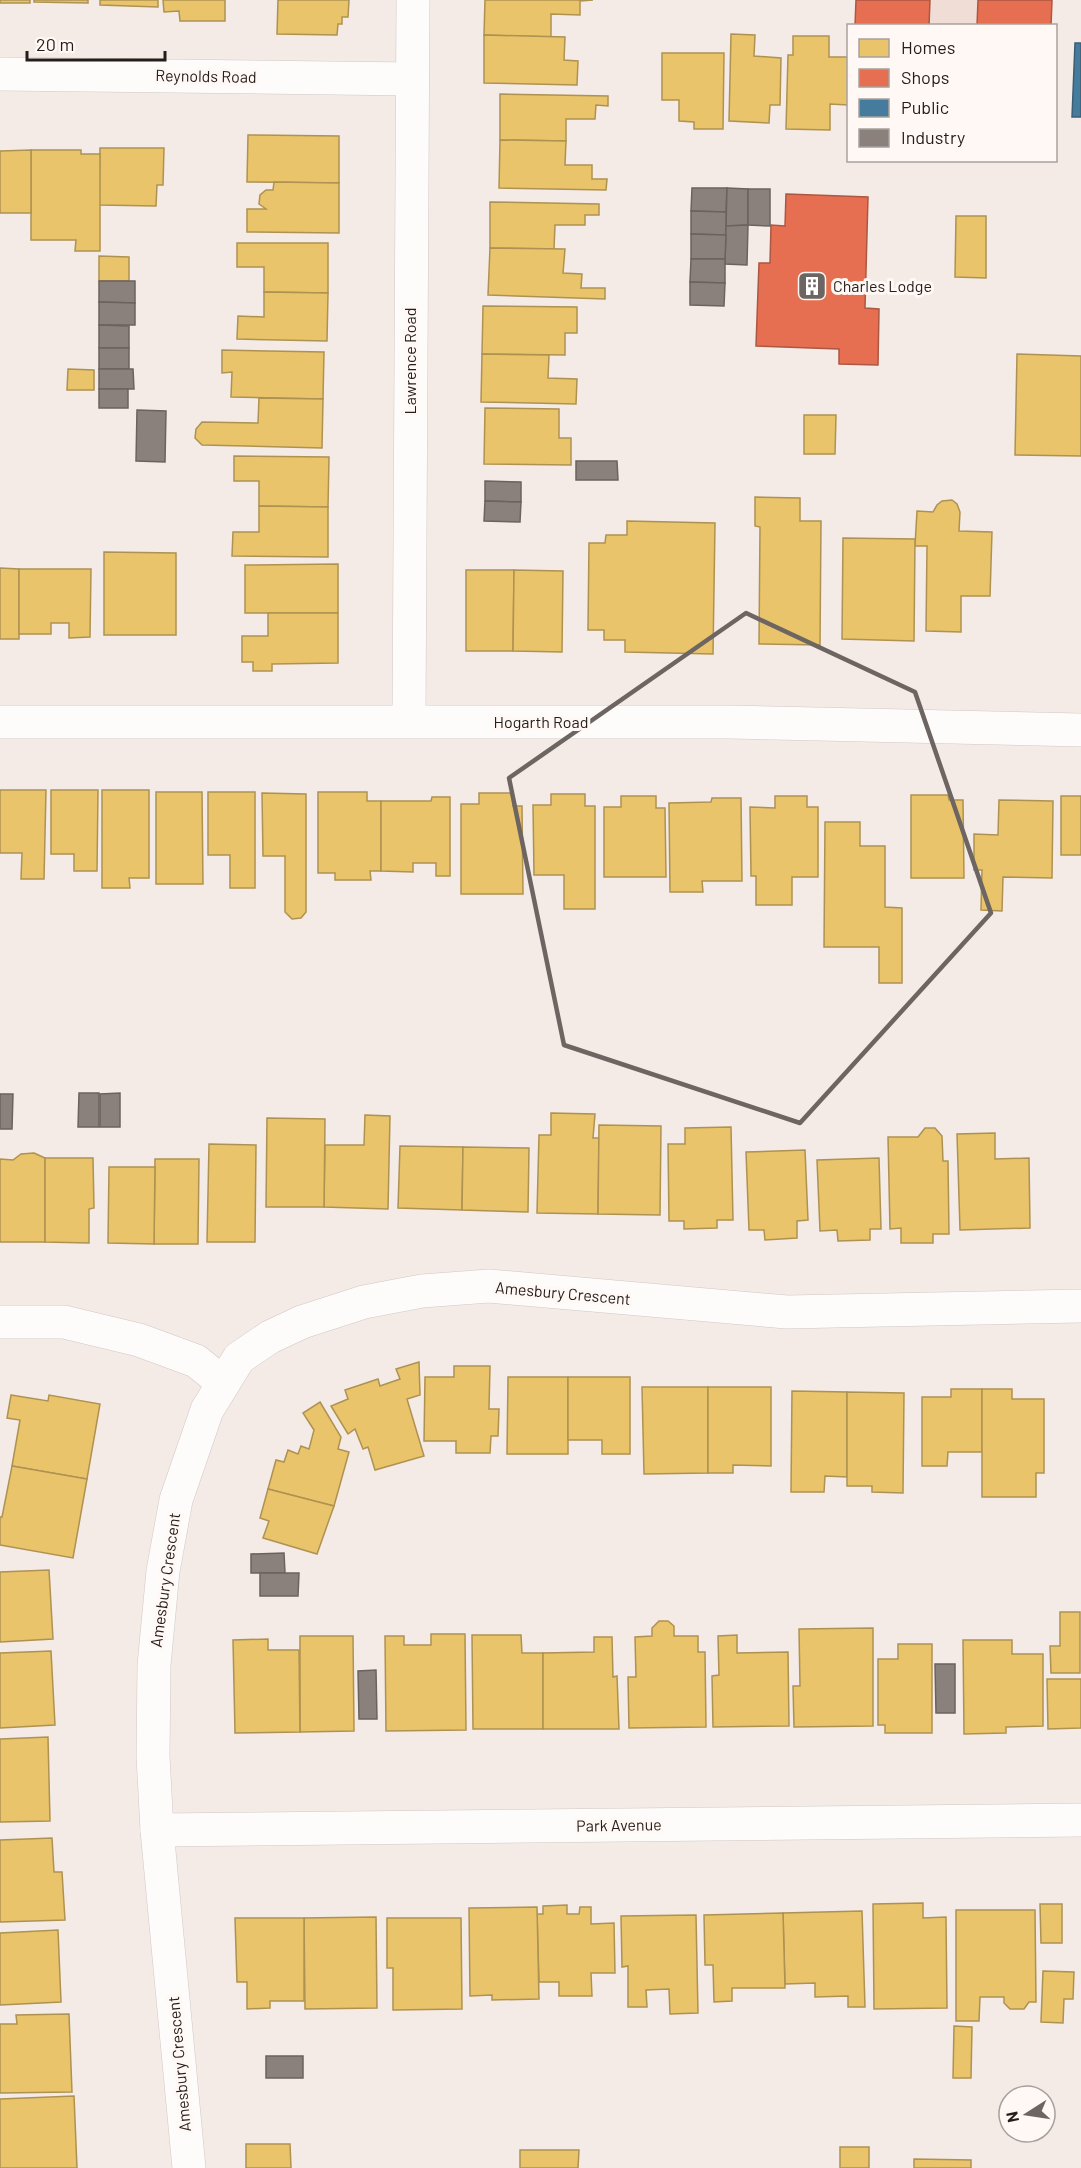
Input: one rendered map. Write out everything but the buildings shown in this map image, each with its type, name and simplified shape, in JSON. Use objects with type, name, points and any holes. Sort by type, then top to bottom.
[{"type":"street","name":"Lawrence Road","points":[[409,721],[413,0]]},
{"type":"street","name":"Reynolds Road","points":[[0,74],[411,79]]},
{"type":"street","name":"Hogarth Road","points":[[0,722],[729,722],[1081,730]]},
{"type":"street","name":"Amesbury Crescent","points":[[189,2168],[157,1830],[153,1756],[154,1665],[163,1571],[176,1500],[207,1410],[222,1382],[239,1358],[270,1337],[291,1327],[364,1302],[422,1291],[489,1287],[787,1312],[1081,1306]]},
{"type":"street","points":[[0,1322],[64,1322],[139,1340],[196,1361],[222,1382]]},
{"type":"street","name":"Park Avenue","points":[[157,1830],[1081,1820]]},
{"type":"highlighted area","points":[[746,613],[915,692],[991,913],[800,1123],[564,1045],[509,778]]},
{"type":"shaded area","points":[[930,0],[978,0],[977,24],[929,24]]},
{"type":"place","name":"Charles Lodge","points":[[812,286]]}]
